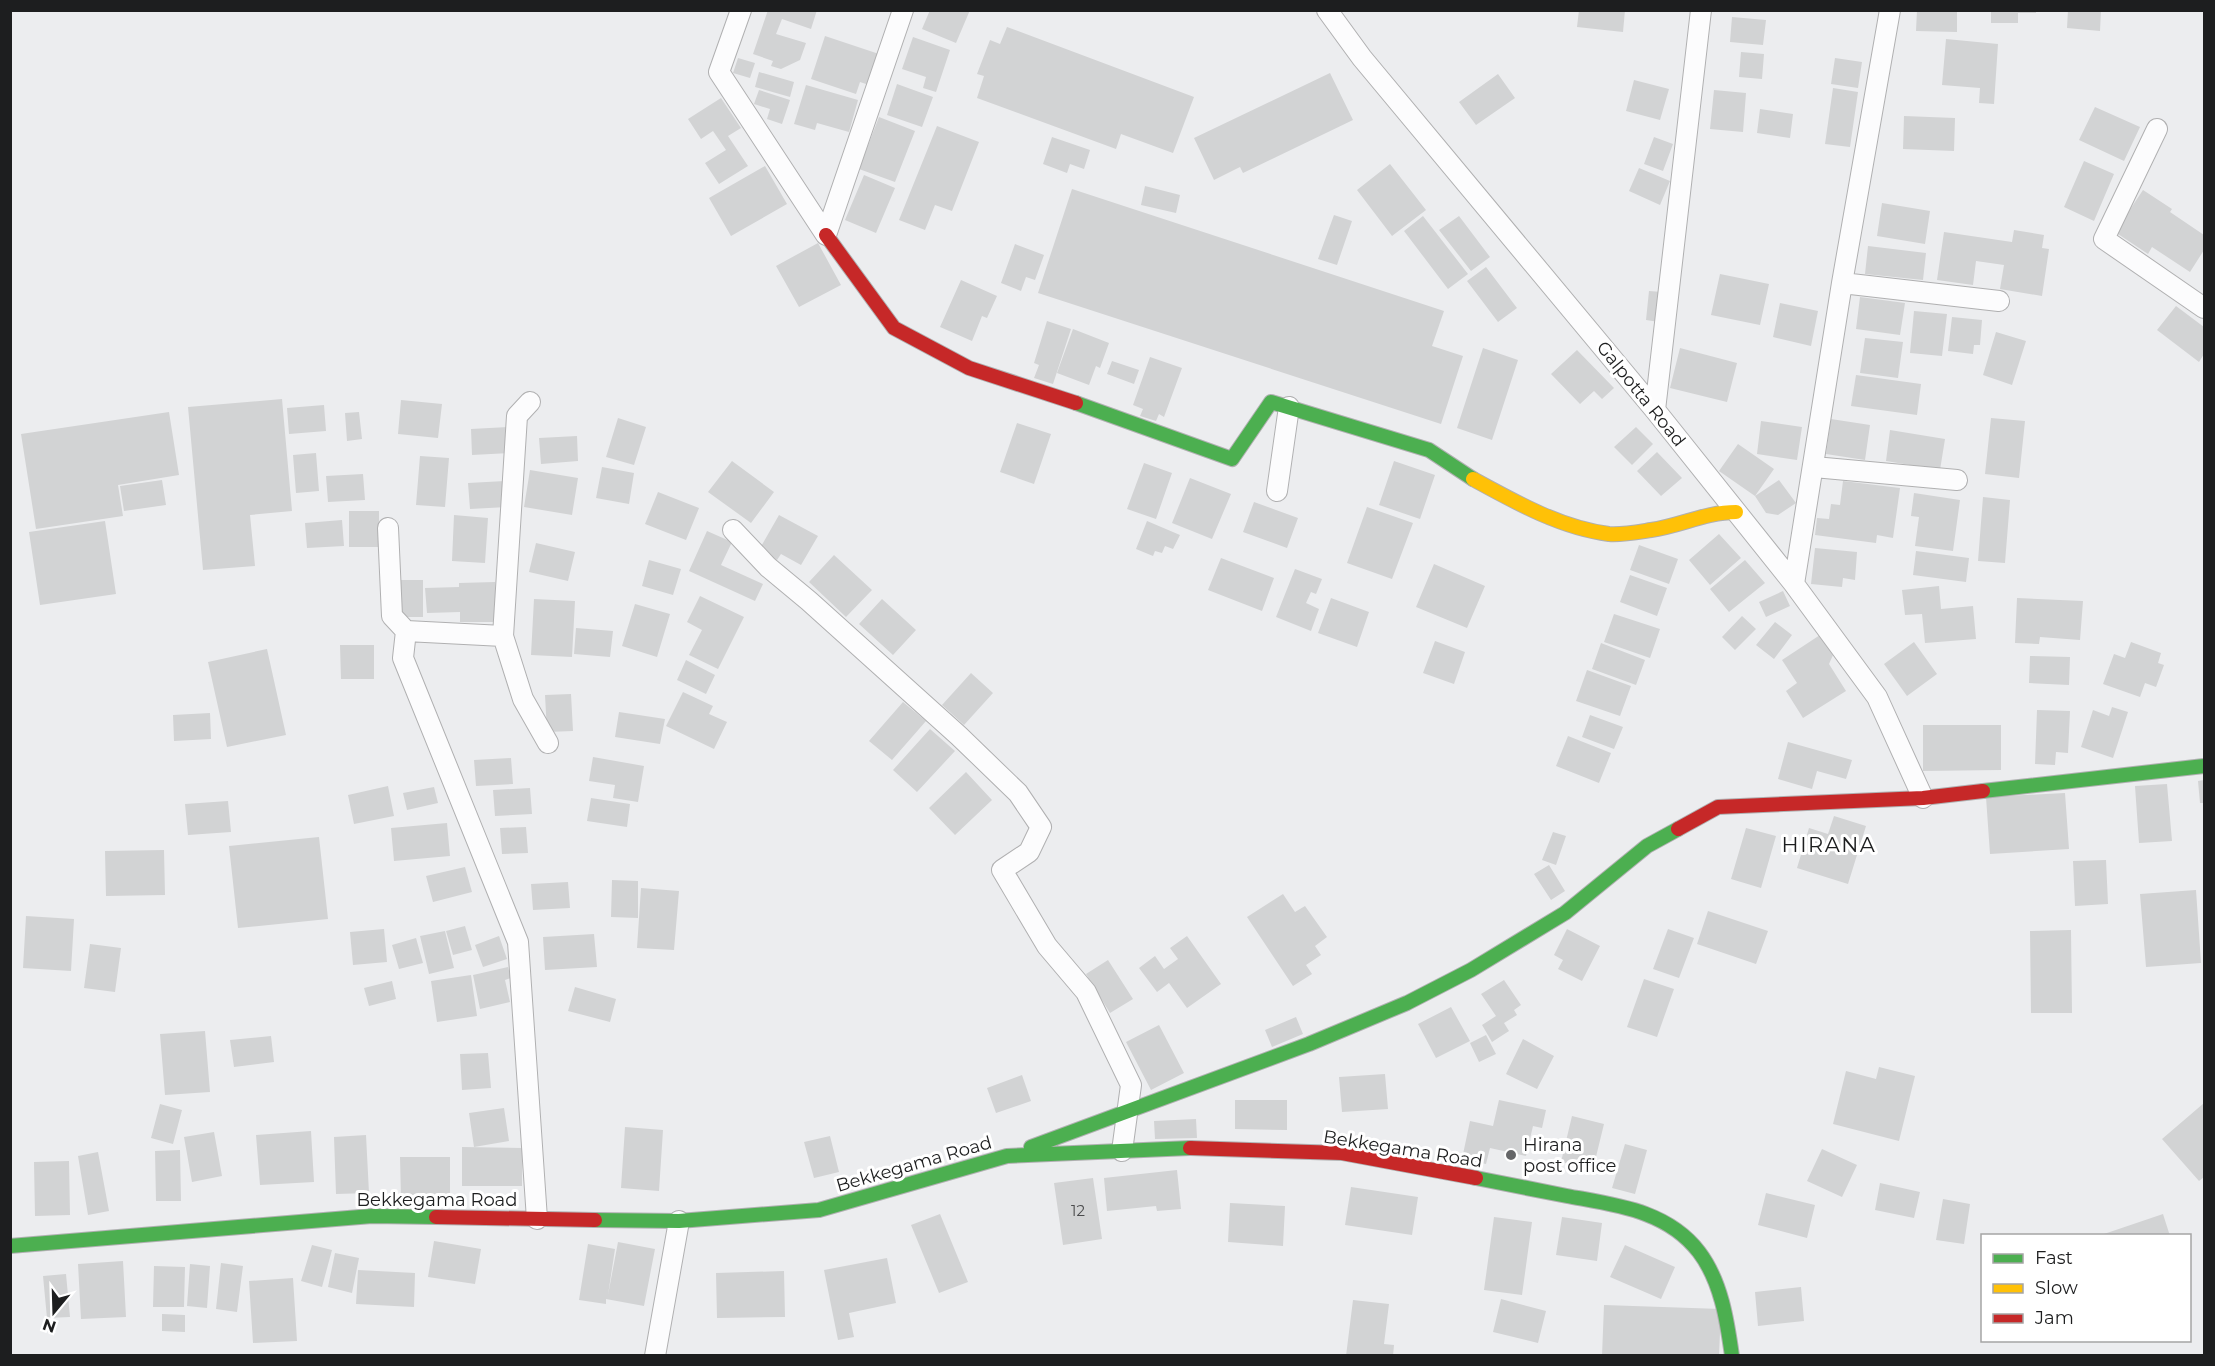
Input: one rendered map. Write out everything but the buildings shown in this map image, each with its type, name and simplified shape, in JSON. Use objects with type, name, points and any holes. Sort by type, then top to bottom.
[{"type":"street","points":[[741,10],[719,72],[826,235],[894,328],[969,368],[1046,392],[1232,459],[1271,402],[1429,450],[1470,477],[1517,503],[1573,526],[1611,534],[1653,530],[1720,512],[1736,512]]},
{"type":"street","points":[[826,235],[903,10]]},
{"type":"street","name":"Galpotta Road","points":[[1327,10],[1370,67],[1655,410],[1794,584],[1877,698],[1923,798]]},
{"type":"street","points":[[1655,410],[1701,10]]},
{"type":"street","points":[[1794,584],[1842,283],[1890,10]]},
{"type":"street","points":[[2157,129],[2104,239],[2205,308]]},
{"type":"street","points":[[1842,283],[1999,301]]},
{"type":"street","points":[[530,402],[517,416],[503,636],[523,699],[548,743]]},
{"type":"street","points":[[1277,491],[1289,408]]},
{"type":"street","points":[[1814,467],[1957,480]]},
{"type":"street","points":[[388,528],[392,616],[406,630],[503,636]]},
{"type":"street","points":[[734,530],[768,567],[959,736],[1018,793],[1041,827],[1029,852],[1002,870],[1047,946],[1086,993],[1131,1085],[1122,1151]]},
{"type":"street","points":[[406,630],[403,658],[518,942],[537,1219]]},
{"type":"street","points":[[1006,1156],[1309,1044],[1407,1003],[1460,975],[1565,913],[1647,846],[1718,807],[1923,798],[2205,766]]},
{"type":"street","name":"Bekkegama Road","points":[[10,1246],[372,1216],[680,1221],[819,1210],[1006,1156],[1192,1148],[1342,1153],[1632,1208],[1675,1228],[1704,1256],[1726,1314],[1732,1356]]},
{"type":"street","points":[[655,1356],[680,1221]]},
{"type":"traffic: fast","points":[[1076,403],[1232,459],[1271,402],[1429,450],[1473,479]]},
{"type":"traffic: fast","points":[[1983,791],[2204,766]]},
{"type":"traffic: fast","points":[[1031,1147],[1309,1044],[1407,1003],[1471,970],[1565,913],[1647,846],[1678,829]]},
{"type":"traffic: fast","points":[[595,1220],[679,1221],[819,1210],[1007,1156],[1190,1148]]},
{"type":"traffic: fast","points":[[1476,1178],[1621,1207],[1656,1218],[1672,1227],[1699,1252],[1713,1275],[1725,1315],[1732,1356]]},
{"type":"traffic: fast","points":[[10,1246],[372,1216],[436,1217]]},
{"type":"traffic: slow","points":[[1473,479],[1556,520],[1609,534],[1651,530],[1714,514],[1736,512]]},
{"type":"traffic: jam","points":[[826,235],[894,328],[969,368],[1076,403]]},
{"type":"traffic: jam","points":[[1678,829],[1718,807],[1923,798],[1983,791]]},
{"type":"traffic: jam","points":[[1190,1148],[1342,1153],[1476,1178]]},
{"type":"traffic: jam","points":[[436,1217],[595,1220]]},
{"type":"place","name":"Hirana post office","points":[[1511,1155]]},
{"type":"district","name":"HIRANA","points":[[1829,845]]}]
